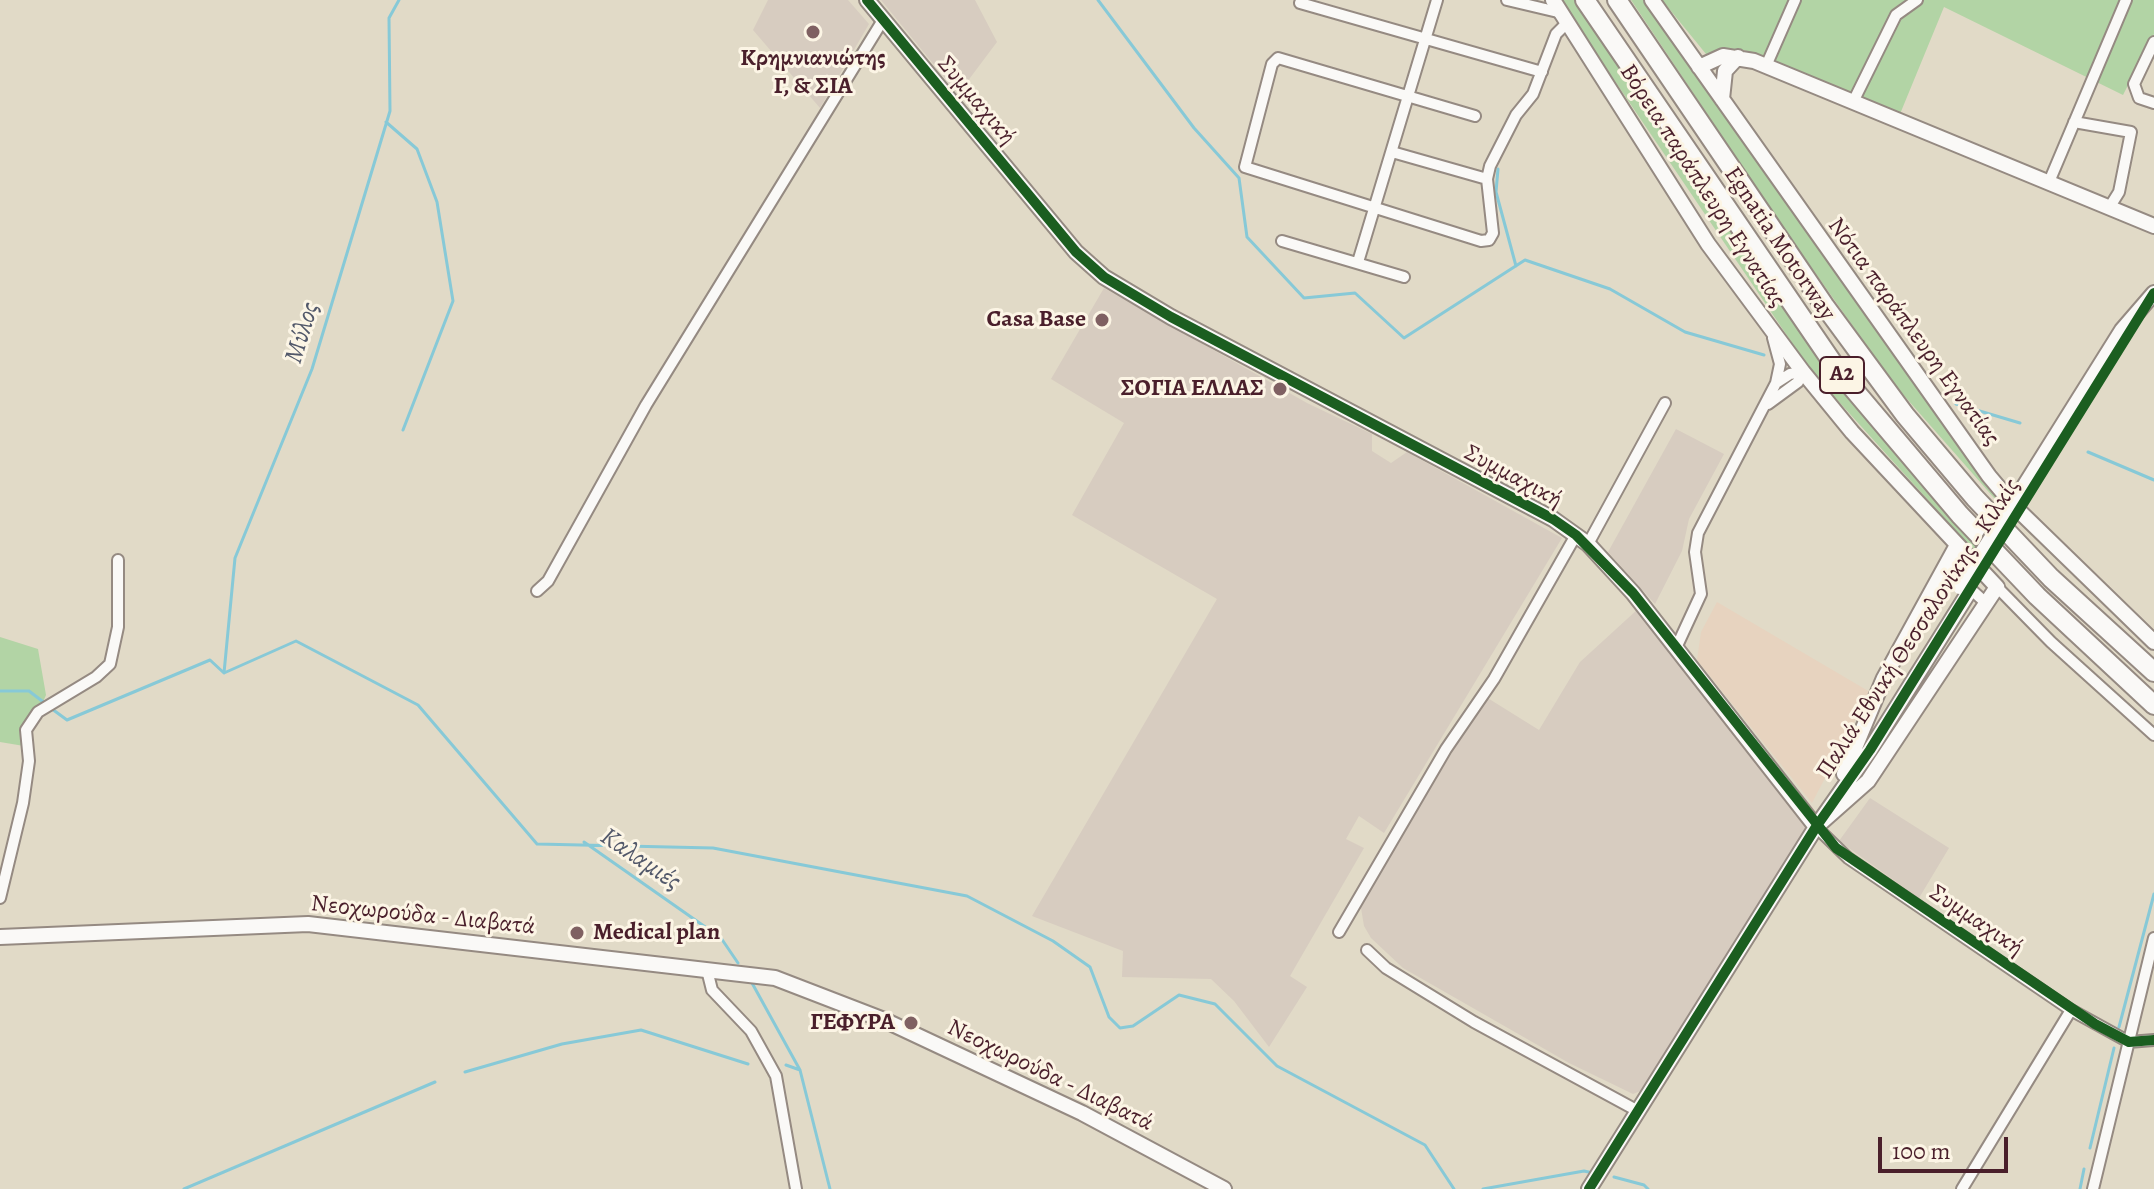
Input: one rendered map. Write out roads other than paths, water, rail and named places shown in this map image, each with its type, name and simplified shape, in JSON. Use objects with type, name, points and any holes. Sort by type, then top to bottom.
[{"type":"highway","name":"Egnatia Motorway","points":[[1585,0],[1803,321],[1857,394],[1960,515],[2037,596],[2154,705]]},
{"type":"highway","name":"Egnatia Motorway","points":[[1617,0],[1815,292],[1905,415],[1975,498],[2051,578],[2154,672]]},
{"type":"street","name":"Συμμαχική","points":[[867,0],[1076,252],[1104,277],[1171,317],[1553,519],[1582,540],[1676,648],[1816,827],[1848,858],[2071,1010],[2129,1042]]},
{"type":"street","points":[[1358,262],[1377,209],[1437,0]]},
{"type":"street","points":[[1475,116],[1278,58],[1272,64],[1245,167],[1486,241],[1493,233],[1487,179],[1500,146],[1542,72],[1565,18],[1507,0]]},
{"type":"street","name":"Βόρεια παράπλευρη Εγνατίας","points":[[1553,0],[1708,244],[1803,372],[1997,587],[2051,642],[2154,735]]},
{"type":"street","points":[[1652,0],[1699,67],[1718,57],[1766,66],[2049,182],[2138,222],[2154,234]]},
{"type":"street","points":[[1766,66],[1795,0]]},
{"type":"street","points":[[1853,102],[1896,15],[1917,0]]},
{"type":"street","points":[[2049,182],[2126,0]]},
{"type":"street","points":[[1300,3],[1542,72]]},
{"type":"street","points":[[537,591],[548,581],[646,405],[883,20]]},
{"type":"street","points":[[2154,42],[2134,84],[2139,98],[2154,103]]},
{"type":"street","points":[[1722,101],[1722,81],[1736,58]]},
{"type":"street","name":"Νότια παράπλευρη Εγνατίας","points":[[1699,67],[2003,494],[2154,642]]},
{"type":"street","points":[[2074,122],[2131,132],[2119,192],[2109,208]]},
{"type":"street","points":[[1392,152],[1487,179]]},
{"type":"street","points":[[2138,222],[2154,226]]},
{"type":"street","points":[[1282,241],[1404,277]]},
{"type":"street","name":"Παλιά Εθνική Θεσσαλονίκης - Κιλκίς","points":[[1589,1189],[1834,798],[1870,750],[1964,590],[2154,293]]},
{"type":"street","points":[[1676,648],[1701,594],[1695,552],[1698,533],[1768,404],[1776,383],[1780,364],[1769,328]]},
{"type":"street","points":[[1776,383],[1790,374],[1803,372]]},
{"type":"street","points":[[1768,404],[1798,382],[1803,372]]},
{"type":"street","points":[[1339,932],[1446,749],[1582,540],[1665,403]]},
{"type":"street","points":[[1834,798],[1884,678],[1957,545]]},
{"type":"street","points":[[0,898],[23,803],[29,761],[26,730],[43,709],[96,677],[110,664],[118,627],[118,560]]},
{"type":"street","points":[[1945,566],[1986,603]]},
{"type":"street","points":[[1816,827],[1868,781],[1997,587]]},
{"type":"street","name":"Νεοχωρούδα - Διαβατά","points":[[0,937],[308,924],[775,978],[875,1016],[1082,1113],[1213,1187]]},
{"type":"street","points":[[2093,1189],[2154,938]]},
{"type":"street","points":[[1367,950],[1386,968],[1474,1022],[1638,1111]]},
{"type":"street","points":[[707,970],[712,990],[751,1031],[776,1076],[796,1189]]},
{"type":"street","points":[[1962,1189],[2071,1010]]},
{"type":"street","points":[[2129,1042],[2154,1040]]},
{"type":"waterway","name":"Μύλος","points":[[224,673],[235,558],[312,369],[390,111],[389,18],[399,0]]},
{"type":"waterway","points":[[1098,0],[1194,128],[1239,178],[1247,237],[1304,298],[1355,293],[1404,338],[1525,260],[1610,289],[1685,332],[1764,355]]},
{"type":"waterway","points":[[386,122],[417,149],[437,202],[453,301],[403,430]]},
{"type":"waterway","points":[[1498,169],[1496,192],[1516,266]]},
{"type":"waterway","points":[[1956,404],[2020,423]]},
{"type":"waterway","points":[[2088,452],[2154,480]]},
{"type":"waterway","points":[[52,709],[67,720],[210,660],[224,673],[296,641],[418,705],[537,844],[713,848],[967,896],[1053,941],[1090,967],[1109,1017],[1120,1028],[1133,1026],[1179,995],[1215,1004],[1277,1066],[1425,1145],[1454,1189]]},
{"type":"waterway","points":[[0,691],[29,691],[46,704]]},
{"type":"waterway","name":"Καλαμιές","points":[[584,842],[721,938],[738,963]]},
{"type":"waterway","points":[[2119,1027],[2154,894]]},
{"type":"waterway","name":"Καλαμιές","points":[[752,983],[800,1070],[830,1189]]},
{"type":"waterway","points":[[465,1072],[562,1044],[641,1030],[748,1064]]},
{"type":"waterway","points":[[2090,1148],[2114,1048]]},
{"type":"waterway","points":[[786,1065],[800,1070]]},
{"type":"waterway","points":[[184,1189],[435,1082]]},
{"type":"waterway","points":[[2080,1189],[2084,1169]]},
{"type":"waterway","points":[[1483,1189],[1584,1171],[1593,1173]]},
{"type":"waterway","points":[[1614,1177],[1644,1185],[1648,1189]]},
{"type":"place","name":"Κρημνιανιώτης Γ, & ΣΙΑ","points":[[813,32]]},
{"type":"place","name":"Casa Base","points":[[1102,320]]},
{"type":"place","name":"ΣΟΓΙΑ ΕΛΛΑΣ","points":[[1280,389]]},
{"type":"place","name":"Medical plan","points":[[577,933]]},
{"type":"place","name":"ΓΕΦΥΡΑ","points":[[911,1023]]}]
